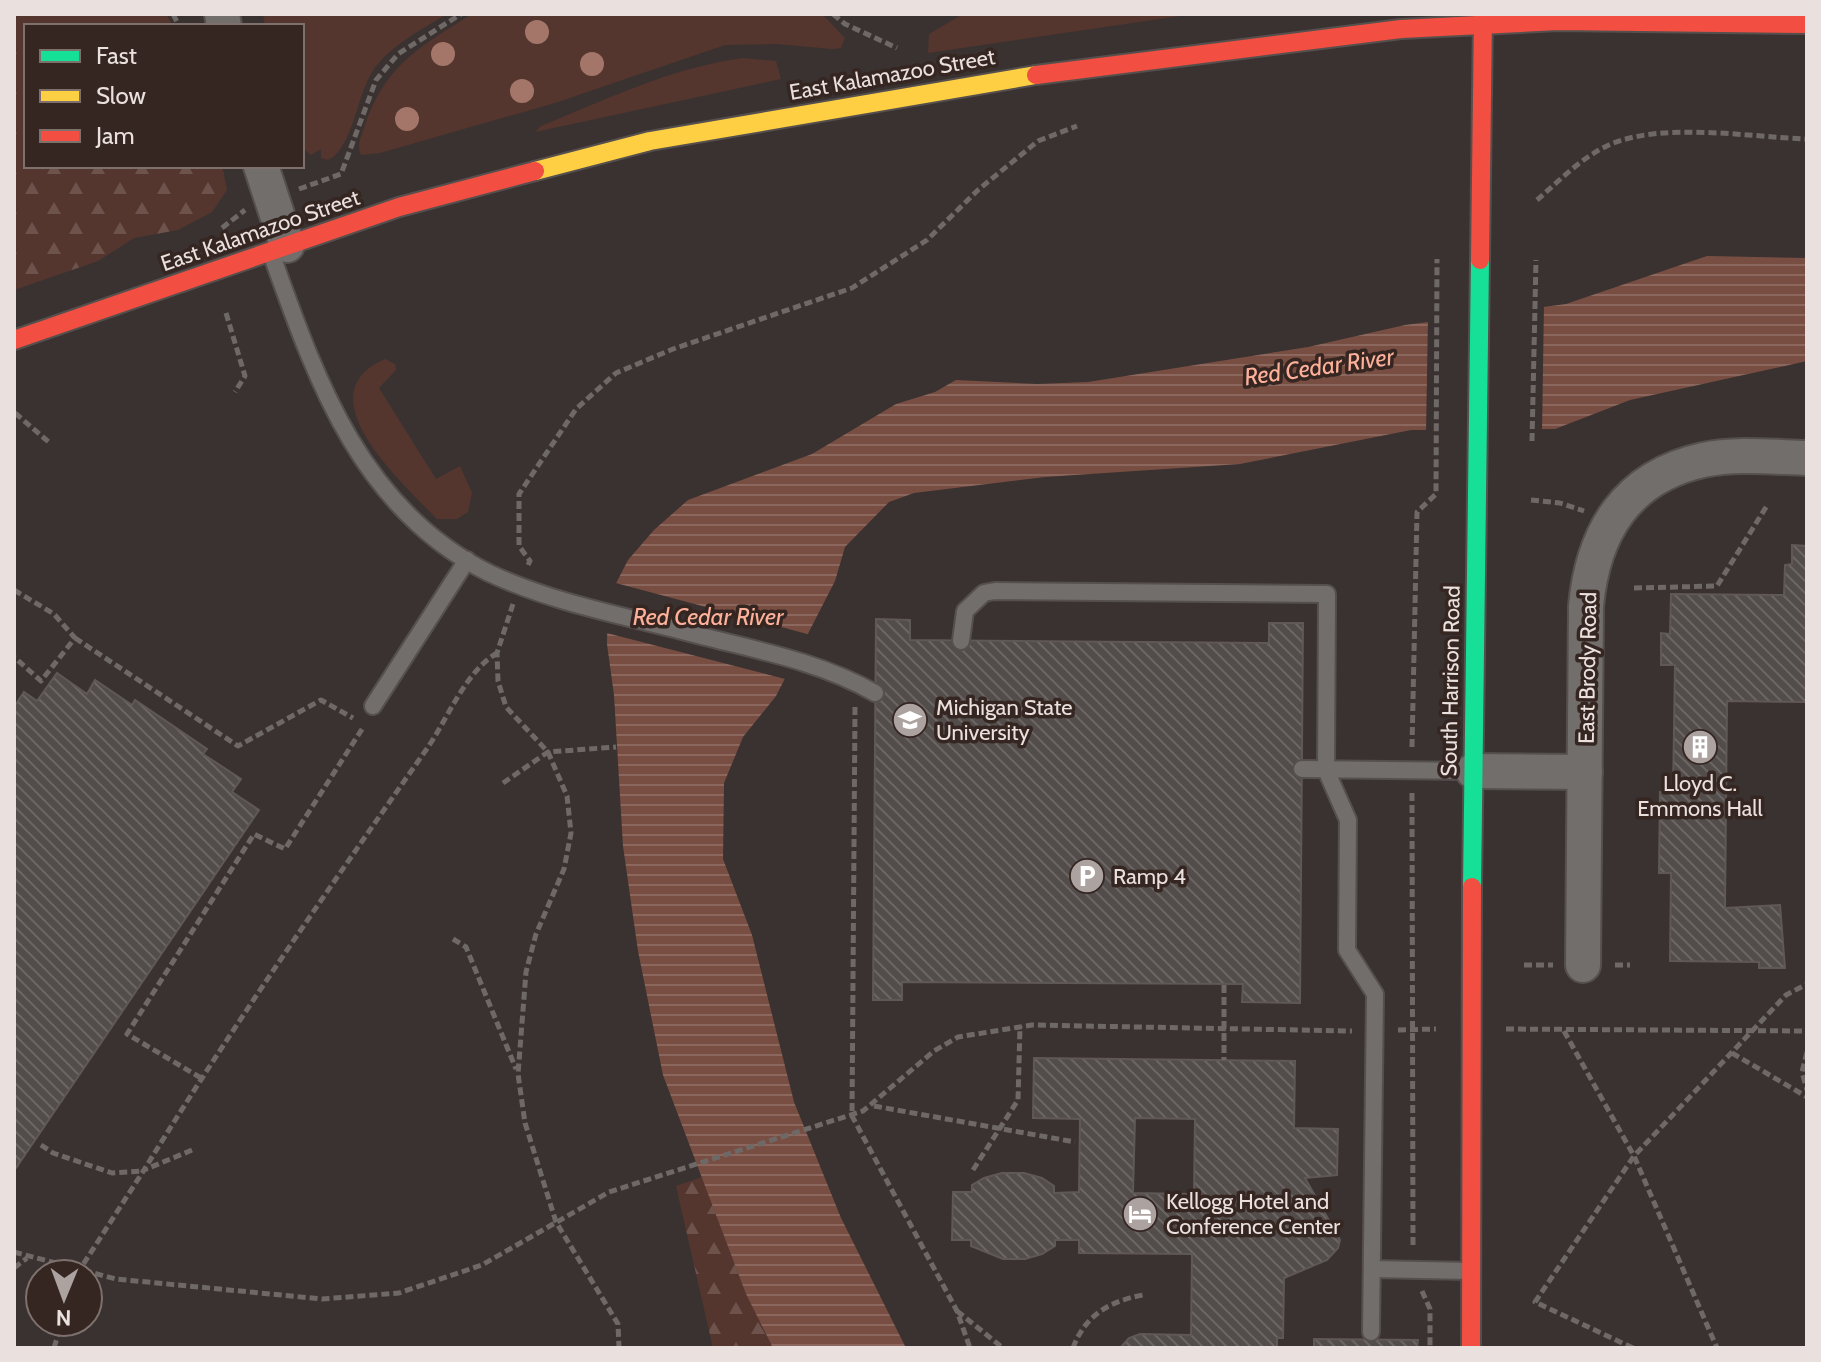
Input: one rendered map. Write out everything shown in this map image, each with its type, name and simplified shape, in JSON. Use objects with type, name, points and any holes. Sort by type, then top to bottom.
[{"type":"street","name":"East Kalamazoo Street","points":[[14,340],[399,207],[650,141],[1022,77],[1483,19],[1807,24]]},
{"type":"street","name":"South Harrison Road","points":[[1471,1348],[1470,1020],[1483,19]]},
{"type":"street","points":[[261,168],[279,248]]},
{"type":"street","name":"East Brody Road","points":[[1583,965],[1589,574],[1607,525],[1624,503],[1670,471],[1704,460],[1807,458]]},
{"type":"street","name":"East Brody Road","points":[[1473,771],[1585,772]]},
{"type":"lane","points":[[279,248],[328,403],[342,430],[374,480],[418,523],[467,560],[505,579],[572,603],[819,667],[875,693]]},
{"type":"lane","points":[[373,706],[467,560]]},
{"type":"lane","points":[[961,641],[965,611],[984,593],[995,591],[1327,594],[1326,770],[1348,820],[1347,950],[1375,994],[1371,1332]]},
{"type":"lane","points":[[1302,769],[1473,771]]},
{"type":"lane","points":[[1372,1269],[1472,1271]]},
{"type":"path","points":[[341,174],[376,80],[398,54],[461,14]]},
{"type":"path","points":[[833,14],[845,24],[897,48]]},
{"type":"path","points":[[519,494],[576,409],[616,373],[673,349],[852,288],[927,240],[978,190],[1038,141],[1077,126]]},
{"type":"path","points":[[1537,200],[1579,163],[1609,145],[1643,133],[1807,139]]},
{"type":"path","points":[[1430,1348],[1430,1309],[1413,1270],[1412,771],[1417,512],[1436,494],[1437,259]]},
{"type":"path","points":[[1532,441],[1536,260]]},
{"type":"path","points":[[226,313],[245,376],[235,392]]},
{"type":"path","points":[[15,413],[51,444]]},
{"type":"path","points":[[1531,500],[1560,503],[1585,511]]},
{"type":"path","points":[[1634,588],[1717,586],[1768,504]]},
{"type":"path","points":[[14,590],[54,614],[75,638],[238,746],[321,700],[364,726],[285,849],[254,834],[127,1034],[201,1078]]},
{"type":"path","points":[[14,657],[41,681],[75,638]]},
{"type":"path","points":[[87,1258],[201,1078],[434,738],[481,663],[497,653],[498,681],[506,707],[548,752],[567,796],[571,833],[564,869],[536,934],[526,972],[518,1074],[525,1123],[556,1222],[618,1324],[619,1348]]},
{"type":"path","points":[[855,682],[852,1116],[957,1311],[970,1348]]},
{"type":"path","points":[[503,783],[548,752],[616,747]]},
{"type":"path","points":[[453,939],[466,947],[518,1074]]},
{"type":"path","points":[[1633,1348],[1535,1302],[1634,1156],[1786,995],[1807,984]]},
{"type":"path","points":[[1224,985],[1224,1060]]},
{"type":"path","points":[[104,1277],[322,1299],[399,1293],[482,1265],[609,1192],[852,1116],[873,1106],[934,1051],[958,1037],[993,1029],[1032,1025],[1375,1032],[1433,1029]]},
{"type":"path","points":[[973,1170],[1018,1100],[1020,1026]]},
{"type":"path","points":[[1523,1030],[1807,1031]]},
{"type":"path","points":[[1563,1030],[1634,1156],[1717,1348]]},
{"type":"path","points":[[1807,1052],[1802,1072],[1807,1090]]},
{"type":"path","points":[[1732,1053],[1807,1097]]},
{"type":"path","points":[[873,1106],[1075,1142]]},
{"type":"path","points":[[41,1145],[112,1173],[144,1170],[192,1150]]},
{"type":"path","points":[[14,1252],[27,1258]]},
{"type":"path","points":[[1073,1348],[1079,1331],[1100,1310],[1120,1299],[1143,1295]]},
{"type":"path","points":[[957,1311],[1003,1348]]},
{"type":"green space","points":[[14,14],[60,14],[67,24],[24,24],[24,168],[222,168],[227,190],[212,212],[178,230],[134,238],[98,261],[14,290]]},
{"type":"green space","points":[[60,14],[166,14],[172,24],[67,24]]},
{"type":"green space","points":[[263,14],[447,14],[406,39],[379,63],[367,82],[343,146],[328,160],[321,158],[321,149],[311,155],[304,149],[304,24],[265,24]]},
{"type":"green space","points":[[472,14],[822,14],[845,38],[841,48],[832,49],[776,44],[725,45],[555,103],[380,153],[361,155],[360,140],[373,104],[394,72],[421,47]]},
{"type":"green space","points":[[963,14],[1194,14],[928,53],[929,34]]},
{"type":"green space","points":[[743,58],[776,61],[781,79],[535,132],[541,126],[640,86],[691,69]]},
{"type":"green space","points":[[385,359],[395,364],[396,370],[379,388],[436,479],[460,466],[472,493],[468,512],[457,519],[437,519],[384,462],[356,416],[353,394],[362,375]]},
{"type":"green space","points":[[702,1177],[746,1294],[773,1348],[713,1348],[676,1186]]},
{"type":"water","name":"Red Cedar River","points":[[1707,256],[1807,258],[1807,361],[1630,400],[1555,429],[1411,430],[1240,464],[1045,477],[914,493],[889,502],[845,547],[835,581],[776,696],[743,737],[724,783],[723,859],[752,935],[794,1102],[841,1218],[906,1348],[773,1348],[746,1294],[663,1075],[638,951],[623,846],[614,695],[607,644],[608,599],[628,560],[654,530],[688,500],[812,454],[896,404],[935,392],[956,380],[1037,384],[1088,382],[1308,347],[1405,325],[1566,304]]},
{"type":"pier","points":[[1544,302],[1542,433],[1426,434],[1428,317]]},
{"type":"pier","points":[[612,582],[811,635],[789,680],[603,632],[604,598]]},
{"type":"building","name":"Lloyd C. Emmons Hall","points":[[1792,545],[1807,546],[1807,702],[1727,701],[1725,908],[1780,905],[1785,968],[1759,968],[1759,962],[1670,961],[1671,873],[1659,873],[1660,792],[1673,792],[1675,665],[1661,665],[1661,633],[1670,634],[1671,594],[1784,595],[1785,565],[1792,564]]},
{"type":"building","name":"Ramp 4","points":[[876,619],[910,620],[910,640],[1269,643],[1269,623],[1303,623],[1300,1003],[1242,1002],[1243,984],[902,982],[902,1000],[873,1000]]},
{"type":"building","points":[[57,673],[87,694],[95,680],[132,705],[135,700],[207,749],[203,754],[241,779],[232,792],[259,810],[14,1171],[14,707],[24,692],[37,701]]},
{"type":"building","name":"Kellogg Hotel and Conference Center","points":[[1034,1058],[1295,1061],[1294,1128],[1338,1129],[1337,1175],[1305,1178],[1340,1240],[1338,1248],[1327,1260],[1284,1278],[1283,1338],[1277,1338],[1277,1348],[1120,1348],[1129,1338],[1140,1334],[1191,1335],[1192,1254],[1079,1253],[1079,1240],[1055,1240],[1055,1246],[1042,1254],[1025,1259],[1003,1259],[971,1246],[971,1240],[952,1240],[953,1192],[972,1192],[972,1185],[984,1178],[1002,1173],[1024,1173],[1042,1178],[1054,1186],[1054,1193],[1079,1192],[1080,1119],[1033,1118]],"holes":[[[1135,1118],[1195,1119],[1194,1194],[1133,1193]]]},
{"type":"building","points":[[1314,1339],[1418,1340],[1417,1348],[1314,1348]]},
{"type":"traffic: fast","points":[[1472,887],[1480,260]]},
{"type":"traffic: slow","points":[[535,171],[650,141],[1036,75]]},
{"type":"traffic: jam","points":[[1480,260],[1483,14]]},
{"type":"traffic: jam","points":[[1036,75],[1401,29],[1558,21],[1807,24]]},
{"type":"traffic: jam","points":[[14,340],[399,207],[535,171]]},
{"type":"traffic: jam","points":[[1471,1348],[1472,887]]},
{"type":"place","name":"Michigan State University","points":[[910,720]]},
{"type":"place","name":"Lloyd C. Emmons Hall","points":[[1700,747]]},
{"type":"place","name":"Ramp 4","points":[[1087,876]]},
{"type":"place","name":"Kellogg Hotel and Conference Center","points":[[1140,1214]]}]
